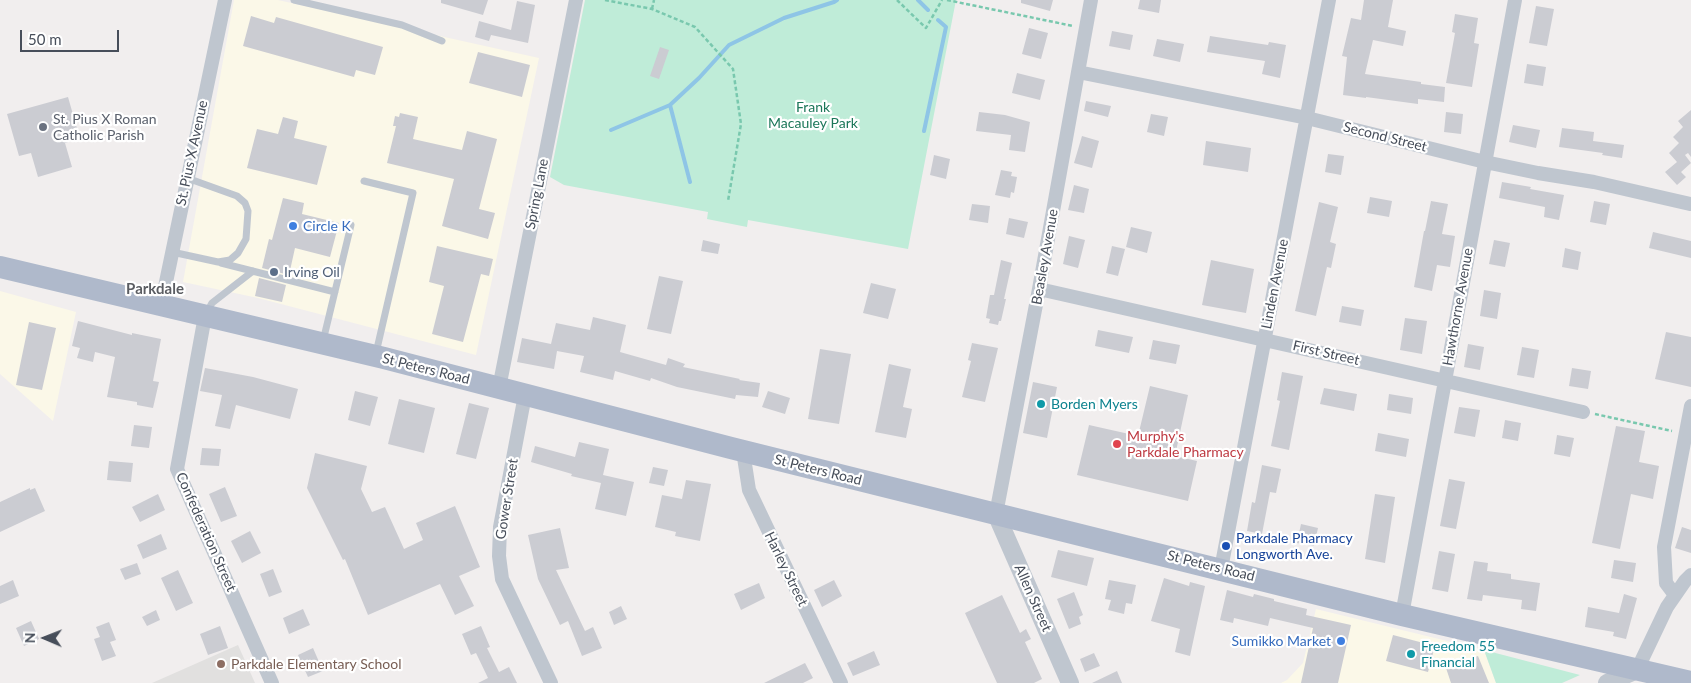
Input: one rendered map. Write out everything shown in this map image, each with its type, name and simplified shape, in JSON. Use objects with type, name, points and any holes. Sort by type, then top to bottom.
[{"type":"main road","name":"St Peters Road","points":[[0,267],[375,356],[996,514],[1402,614],[1691,682]]},
{"type":"street","name":"St. Pius X Avenue","points":[[161,306],[225,0]]},
{"type":"street","name":"Spring Lane","points":[[499,388],[576,0]]},
{"type":"street","name":"Beasley Avenue","points":[[996,514],[1091,0]]},
{"type":"street","name":"Linden Avenue","points":[[1221,569],[1329,0]]},
{"type":"street","name":"Hawthorne Avenue","points":[[1402,614],[1514,0]]},
{"type":"street","name":"Second Street","points":[[1078,72],[1307,118],[1485,162],[1594,182],[1691,203]]},
{"type":"street","name":"First Street","points":[[1039,289],[1583,412]]},
{"type":"street","name":"Confederation Street","points":[[205,316],[177,469],[272,683]]},
{"type":"street","name":"Gower Street","points":[[525,395],[500,527],[499,556],[502,579],[551,683]]},
{"type":"street","points":[[1675,595],[1666,583],[1664,547],[1691,406]]},
{"type":"street","name":"Harley Street","points":[[743,451],[749,490],[841,683]]},
{"type":"street","name":"Allen Street","points":[[996,514],[1070,683]]},
{"type":"street","points":[[1607,683],[1637,670],[1675,595],[1691,575]]},
{"type":"lane","points":[[294,0],[402,25],[442,41]]},
{"type":"lane","points":[[187,178],[237,196],[245,202],[248,211],[246,239],[238,253],[230,260],[218,262]]},
{"type":"lane","points":[[364,181],[414,193],[375,356]]},
{"type":"lane","points":[[322,344],[351,226]]},
{"type":"lane","points":[[172,252],[335,292]]},
{"type":"lane","points":[[205,316],[212,303],[253,271]]},
{"type":"path","points":[[606,0],[652,9],[695,27],[732,69],[741,124],[728,201]]},
{"type":"path","points":[[652,9],[654,0]]},
{"type":"path","points":[[897,0],[926,28],[942,0]]},
{"type":"path","points":[[947,0],[1086,28]]},
{"type":"path","points":[[1583,412],[1686,434]]},
{"type":"shaded area","points":[[234,0],[278,0],[539,58],[476,355],[258,298],[183,282]]},
{"type":"shaded area","points":[[0,291],[76,312],[53,421],[0,374]]},
{"type":"shaded area","points":[[1316,609],[1484,650],[1496,683],[1281,683],[1287,680],[1303,663]]},
{"type":"shaded area","name":"Parkdale Elementary School","points":[[238,645],[255,683],[152,683]]},
{"type":"green space","name":"Frank Macauley Park","points":[[585,0],[956,0],[908,249],[748,220],[747,227],[707,219],[708,212],[564,185],[550,177]]},
{"type":"green space","points":[[1484,650],[1580,675],[1562,683],[1496,683]]},
{"type":"building","points":[[441,0],[488,0],[483,15],[441,3]]},
{"type":"building","points":[[1021,0],[1053,0],[1050,11],[1021,3]]},
{"type":"building","points":[[1140,0],[1161,0],[1159,13],[1138,9]]},
{"type":"building","points":[[1364,0],[1393,0],[1388,27],[1406,31],[1403,46],[1373,40],[1365,74],[1445,87],[1444,102],[1418,99],[1418,104],[1343,95],[1347,57],[1342,56],[1351,18],[1361,20]]},
{"type":"building","points":[[517,1],[535,5],[528,43],[491,35],[489,41],[475,37],[479,21],[511,30]]},
{"type":"building","points":[[1536,6],[1554,9],[1547,46],[1529,43]]},
{"type":"building","points":[[1455,14],[1478,18],[1474,43],[1479,44],[1472,87],[1446,83],[1455,33],[1452,32]]},
{"type":"building","points":[[251,16],[274,23],[276,17],[383,47],[375,75],[356,70],[354,77],[243,46]]},
{"type":"building","points":[[1029,28],[1048,33],[1041,59],[1022,54]]},
{"type":"building","points":[[1112,31],[1133,35],[1130,50],[1109,46]]},
{"type":"building","points":[[1210,36],[1268,45],[1269,42],[1286,45],[1280,78],[1262,74],[1265,61],[1207,52]]},
{"type":"building","points":[[1157,39],[1184,44],[1180,62],[1153,56]]},
{"type":"building","points":[[660,47],[669,50],[659,79],[650,76]]},
{"type":"building","points":[[478,52],[530,65],[522,97],[469,83]]},
{"type":"building","points":[[1527,64],[1546,67],[1543,86],[1524,83]]},
{"type":"building","points":[[1017,73],[1045,80],[1040,100],[1012,93]]},
{"type":"building","name":"St. Pius X Roman Catholic Parish","points":[[68,97],[80,139],[65,143],[72,167],[38,177],[31,153],[19,156],[7,114]]},
{"type":"building","points":[[1086,101],[1111,106],[1108,117],[1084,111]]},
{"type":"building","points":[[1691,110],[1691,157],[1688,153],[1685,155],[1691,163],[1681,172],[1686,177],[1677,185],[1665,172],[1677,162],[1669,153],[1679,143],[1673,137],[1683,127],[1678,121]]},
{"type":"building","points":[[979,112],[1005,115],[1030,122],[1025,152],[1009,150],[1011,135],[976,131]]},
{"type":"building","points":[[1446,112],[1463,114],[1461,134],[1444,132]]},
{"type":"building","points":[[400,113],[418,117],[413,139],[462,150],[467,131],[497,139],[479,209],[495,213],[488,239],[442,226],[454,179],[387,163],[396,126],[393,126],[395,116],[399,117]]},
{"type":"building","points":[[1151,114],[1168,117],[1164,136],[1147,132]]},
{"type":"building","points":[[283,117],[298,121],[294,138],[327,146],[317,185],[247,168],[257,129],[278,134]]},
{"type":"building","points":[[1513,125],[1540,130],[1536,148],[1509,142]]},
{"type":"building","points":[[1562,128],[1594,132],[1593,141],[1624,145],[1622,158],[1602,155],[1603,153],[1559,147]]},
{"type":"building","points":[[1082,136],[1099,141],[1092,168],[1074,163]]},
{"type":"building","points":[[1206,141],[1251,148],[1248,172],[1203,165]]},
{"type":"building","points":[[1328,154],[1344,156],[1341,175],[1325,172]]},
{"type":"building","points":[[934,155],[950,159],[946,179],[930,175]]},
{"type":"building","points":[[1001,170],[1012,172],[1011,176],[1017,177],[1014,193],[1011,192],[1010,198],[995,195]]},
{"type":"building","points":[[1502,182],[1564,195],[1559,220],[1544,217],[1545,207],[1499,198]]},
{"type":"building","points":[[1074,185],[1089,189],[1084,213],[1068,210]]},
{"type":"building","points":[[1370,197],[1392,201],[1389,217],[1367,213]]},
{"type":"building","points":[[283,198],[304,203],[302,214],[339,223],[330,257],[295,248],[289,275],[262,268],[269,239],[272,240]]},
{"type":"building","points":[[1431,201],[1448,204],[1442,234],[1455,236],[1450,267],[1437,265],[1432,291],[1414,287]]},
{"type":"building","points":[[1594,201],[1610,204],[1606,225],[1590,222]]},
{"type":"building","points":[[1319,202],[1338,207],[1330,242],[1336,244],[1331,268],[1327,267],[1316,316],[1295,311]]},
{"type":"building","points":[[972,204],[990,206],[988,223],[969,220]]},
{"type":"building","points":[[1009,218],[1028,222],[1024,238],[1006,234]]},
{"type":"building","points":[[1131,227],[1152,232],[1147,253],[1126,247]]},
{"type":"building","points":[[1653,232],[1691,241],[1691,258],[1649,248]]},
{"type":"building","points":[[1069,236],[1085,240],[1078,268],[1063,264]]},
{"type":"building","points":[[703,240],[720,244],[718,254],[701,251]]},
{"type":"building","points":[[1494,240],[1510,243],[1505,267],[1489,264]]},
{"type":"building","points":[[437,246],[493,259],[489,276],[481,274],[463,342],[432,334],[444,286],[429,282]]},
{"type":"building","points":[[1112,246],[1125,249],[1118,276],[1106,273]]},
{"type":"building","points":[[1565,248],[1581,252],[1578,270],[1562,267]]},
{"type":"building","points":[[1001,260],[1012,263],[1004,299],[1006,299],[1001,321],[999,321],[998,325],[989,323],[990,319],[986,318],[990,295],[994,295]]},
{"type":"building","points":[[1211,260],[1254,269],[1246,313],[1202,305]]},
{"type":"building","points":[[659,276],[683,281],[671,334],[647,329]]},
{"type":"building","points":[[259,278],[286,285],[282,302],[255,296]]},
{"type":"building","points":[[871,283],[896,289],[888,319],[863,313]]},
{"type":"building","points":[[1484,290],[1501,293],[1497,319],[1480,316]]},
{"type":"building","points":[[1342,306],[1364,310],[1361,326],[1339,322]]},
{"type":"building","points":[[593,317],[626,325],[620,352],[666,365],[668,358],[685,364],[683,367],[760,383],[758,397],[736,395],[735,399],[677,387],[651,378],[650,381],[615,371],[613,380],[580,372],[584,356],[557,351],[554,369],[517,362],[522,338],[551,344],[556,323],[590,330]]},
{"type":"building","points":[[1405,318],[1427,321],[1422,354],[1400,350]]},
{"type":"building","points":[[78,321],[132,335],[132,333],[161,339],[153,381],[159,382],[153,408],[137,405],[137,402],[107,397],[115,357],[95,352],[93,362],[77,358],[80,348],[72,346]]},
{"type":"building","points":[[29,322],[56,328],[42,390],[16,385]]},
{"type":"building","points":[[1098,330],[1133,337],[1129,353],[1095,346]]},
{"type":"building","points":[[1666,332],[1691,337],[1691,387],[1655,379]]},
{"type":"building","points":[[1153,340],[1180,345],[1176,364],[1149,359]]},
{"type":"building","points":[[972,343],[998,348],[985,402],[962,397],[971,361],[968,360]]},
{"type":"building","points":[[1468,344],[1484,347],[1480,370],[1464,367]]},
{"type":"building","points":[[1522,347],[1539,350],[1534,378],[1517,375]]},
{"type":"building","points":[[820,349],[851,354],[839,424],[808,419]]},
{"type":"building","points":[[889,364],[911,369],[903,407],[912,409],[906,438],[875,432]]},
{"type":"building","points":[[205,368],[253,377],[298,389],[290,419],[236,405],[230,429],[215,426],[222,395],[200,391]]},
{"type":"building","points":[[1572,368],[1591,371],[1588,389],[1569,386]]},
{"type":"building","points":[[1282,372],[1303,376],[1289,450],[1271,446],[1280,401],[1277,400]]},
{"type":"building","name":"Borden Myers","points":[[1033,382],[1057,387],[1047,438],[1023,433]]},
{"type":"building","name":"Murphy's Parkdale Pharmacy","points":[[1150,386],[1188,395],[1175,456],[1197,461],[1188,501],[1077,475],[1089,425],[1138,436]]},
{"type":"building","points":[[1324,388],[1357,394],[1354,411],[1320,404]]},
{"type":"building","points":[[355,391],[378,397],[370,426],[348,420]]},
{"type":"building","points":[[768,391],[790,398],[785,414],[762,407]]},
{"type":"building","points":[[1389,394],[1413,398],[1411,414],[1387,410]]},
{"type":"building","points":[[399,399],[435,408],[424,453],[388,444]]},
{"type":"building","points":[[469,403],[489,408],[476,459],[456,454]]},
{"type":"building","points":[[1459,407],[1480,410],[1475,437],[1454,433]]},
{"type":"building","points":[[1505,420],[1521,423],[1518,441],[1502,438]]},
{"type":"building","points":[[134,425],[152,427],[149,448],[131,446]]},
{"type":"building","points":[[1616,426],[1645,431],[1639,462],[1659,466],[1653,499],[1631,494],[1620,549],[1592,543]]},
{"type":"building","points":[[1378,433],[1409,439],[1406,457],[1375,451]]},
{"type":"building","points":[[1557,435],[1574,438],[1570,457],[1554,454]]},
{"type":"building","points":[[579,442],[609,449],[603,475],[634,482],[626,516],[595,509],[601,483],[571,476],[572,474],[531,462],[535,446],[575,457]]},
{"type":"building","points":[[202,448],[221,449],[219,466],[200,465]]},
{"type":"building","points":[[315,453],[367,466],[361,489],[372,512],[385,507],[404,549],[423,540],[416,523],[455,506],[480,567],[459,576],[474,606],[455,615],[440,584],[368,615],[345,559],[343,560],[307,488]]},
{"type":"building","points":[[109,461],[133,463],[131,482],[107,480]]},
{"type":"building","points":[[1262,465],[1281,469],[1276,493],[1270,492],[1262,534],[1247,531],[1252,502],[1255,503]]},
{"type":"building","points":[[653,467],[668,470],[664,486],[649,483]]},
{"type":"building","points":[[1449,479],[1465,482],[1456,529],[1440,526]]},
{"type":"building","points":[[686,480],[711,484],[700,541],[675,536],[676,532],[655,527],[662,495],[682,499]]},
{"type":"building","points":[[225,487],[237,516],[221,522],[209,494]]},
{"type":"building","points":[[30,488],[30,490],[35,488],[45,511],[0,532],[0,502]]},
{"type":"building","points":[[158,494],[165,510],[140,522],[132,507]]},
{"type":"building","points":[[1375,494],[1395,497],[1385,563],[1365,559]]},
{"type":"building","points":[[1301,524],[1318,528],[1314,546],[1297,543]]},
{"type":"building","points":[[1682,527],[1691,530],[1691,553],[1675,548]]},
{"type":"building","points":[[560,528],[569,568],[556,570],[585,631],[593,627],[602,648],[582,656],[568,621],[560,625],[538,579],[528,535]]},
{"type":"building","points":[[250,531],[261,553],[242,563],[231,541]]},
{"type":"building","points":[[161,534],[167,549],[143,559],[137,545]]},
{"type":"building","points":[[1058,550],[1094,558],[1087,586],[1051,577]]},
{"type":"building","points":[[1439,551],[1455,554],[1448,592],[1432,589]]},
{"type":"building","points":[[1614,560],[1636,563],[1633,582],[1611,578]]},
{"type":"building","points":[[1474,561],[1488,563],[1487,571],[1511,574],[1511,579],[1540,583],[1536,611],[1521,609],[1522,600],[1483,595],[1482,601],[1467,599]]},
{"type":"building","points":[[137,563],[141,574],[125,580],[120,569]]},
{"type":"building","points":[[273,569],[282,592],[269,597],[260,574]]},
{"type":"building","points":[[178,570],[193,603],[176,611],[161,578]]},
{"type":"building","points":[[1164,578],[1189,586],[1190,582],[1205,586],[1190,656],[1175,652],[1180,629],[1151,621]]},
{"type":"building","points":[[13,580],[19,596],[0,604],[0,586]]},
{"type":"building","points":[[834,580],[842,596],[822,607],[814,590]]},
{"type":"building","points":[[1109,580],[1136,585],[1132,604],[1126,603],[1124,614],[1108,610],[1111,600],[1105,599]]},
{"type":"building","points":[[759,583],[765,598],[741,610],[734,594]]},
{"type":"building","points":[[1227,590],[1253,597],[1254,594],[1274,599],[1274,601],[1307,609],[1306,615],[1351,625],[1338,683],[1301,683],[1313,628],[1270,618],[1268,626],[1234,618],[1233,623],[1220,620]]},
{"type":"building","points":[[1074,592],[1083,615],[1079,617],[1081,624],[1069,629],[1057,599]]},
{"type":"building","points":[[1624,594],[1637,598],[1626,639],[1613,636],[1614,632],[1585,627],[1588,607],[1619,613]]},
{"type":"building","points":[[1002,595],[1020,633],[1026,629],[1031,639],[1025,642],[1042,679],[1034,683],[997,683],[965,613]]},
{"type":"building","points":[[621,606],[627,619],[614,625],[609,612]]},
{"type":"building","points":[[303,609],[310,625],[289,634],[283,618]]},
{"type":"building","points":[[156,610],[160,620],[147,626],[142,617]]},
{"type":"building","points":[[31,621],[39,639],[24,646],[16,628]]},
{"type":"building","points":[[109,622],[116,640],[110,642],[116,656],[102,661],[94,639],[100,637],[96,627]]},
{"type":"building","points":[[220,626],[228,648],[208,655],[200,634]]},
{"type":"building","points":[[481,626],[490,647],[487,648],[499,672],[509,667],[517,683],[478,683],[488,678],[476,653],[471,655],[462,634]]},
{"type":"building","name":"Freedom 55 Financial","points":[[1393,635],[1435,646],[1428,672],[1386,661]]},
{"type":"building","points":[[313,648],[323,671],[308,677],[298,655]]},
{"type":"building","points":[[874,651],[880,665],[853,676],[847,663]]},
{"type":"building","points":[[1094,653],[1100,666],[1085,672],[1080,659]]},
{"type":"building","points":[[1478,656],[1489,683],[1451,683],[1446,668]]},
{"type":"building","points":[[805,663],[813,678],[803,683],[764,683]]},
{"type":"building","points":[[1117,671],[1122,683],[1092,683]]},
{"type":"waterway","points":[[690,182],[670,105],[699,78],[729,45],[784,18],[837,0]]},
{"type":"waterway","points":[[918,0],[928,10]]},
{"type":"waterway","points":[[924,131],[946,27],[938,20]]},
{"type":"waterway","points":[[611,130],[670,105]]},
{"type":"place","name":"St. Pius X Roman Catholic Parish","points":[[43,127]]},
{"type":"place","name":"Circle K","points":[[293,226]]},
{"type":"place","name":"Irving Oil","points":[[274,272]]},
{"type":"place","name":"Borden Myers","points":[[1041,404]]},
{"type":"place","name":"Murphy's Parkdale Pharmacy","points":[[1117,444]]},
{"type":"place","name":"Parkdale Pharmacy Longworth Ave.","points":[[1226,546]]},
{"type":"place","name":"Sumikko Market","points":[[1341,641]]},
{"type":"place","name":"Freedom 55 Financial","points":[[1411,654]]},
{"type":"place","name":"Parkdale Elementary School","points":[[221,664]]},
{"type":"district","name":"Parkdale","points":[[155,289]]}]
